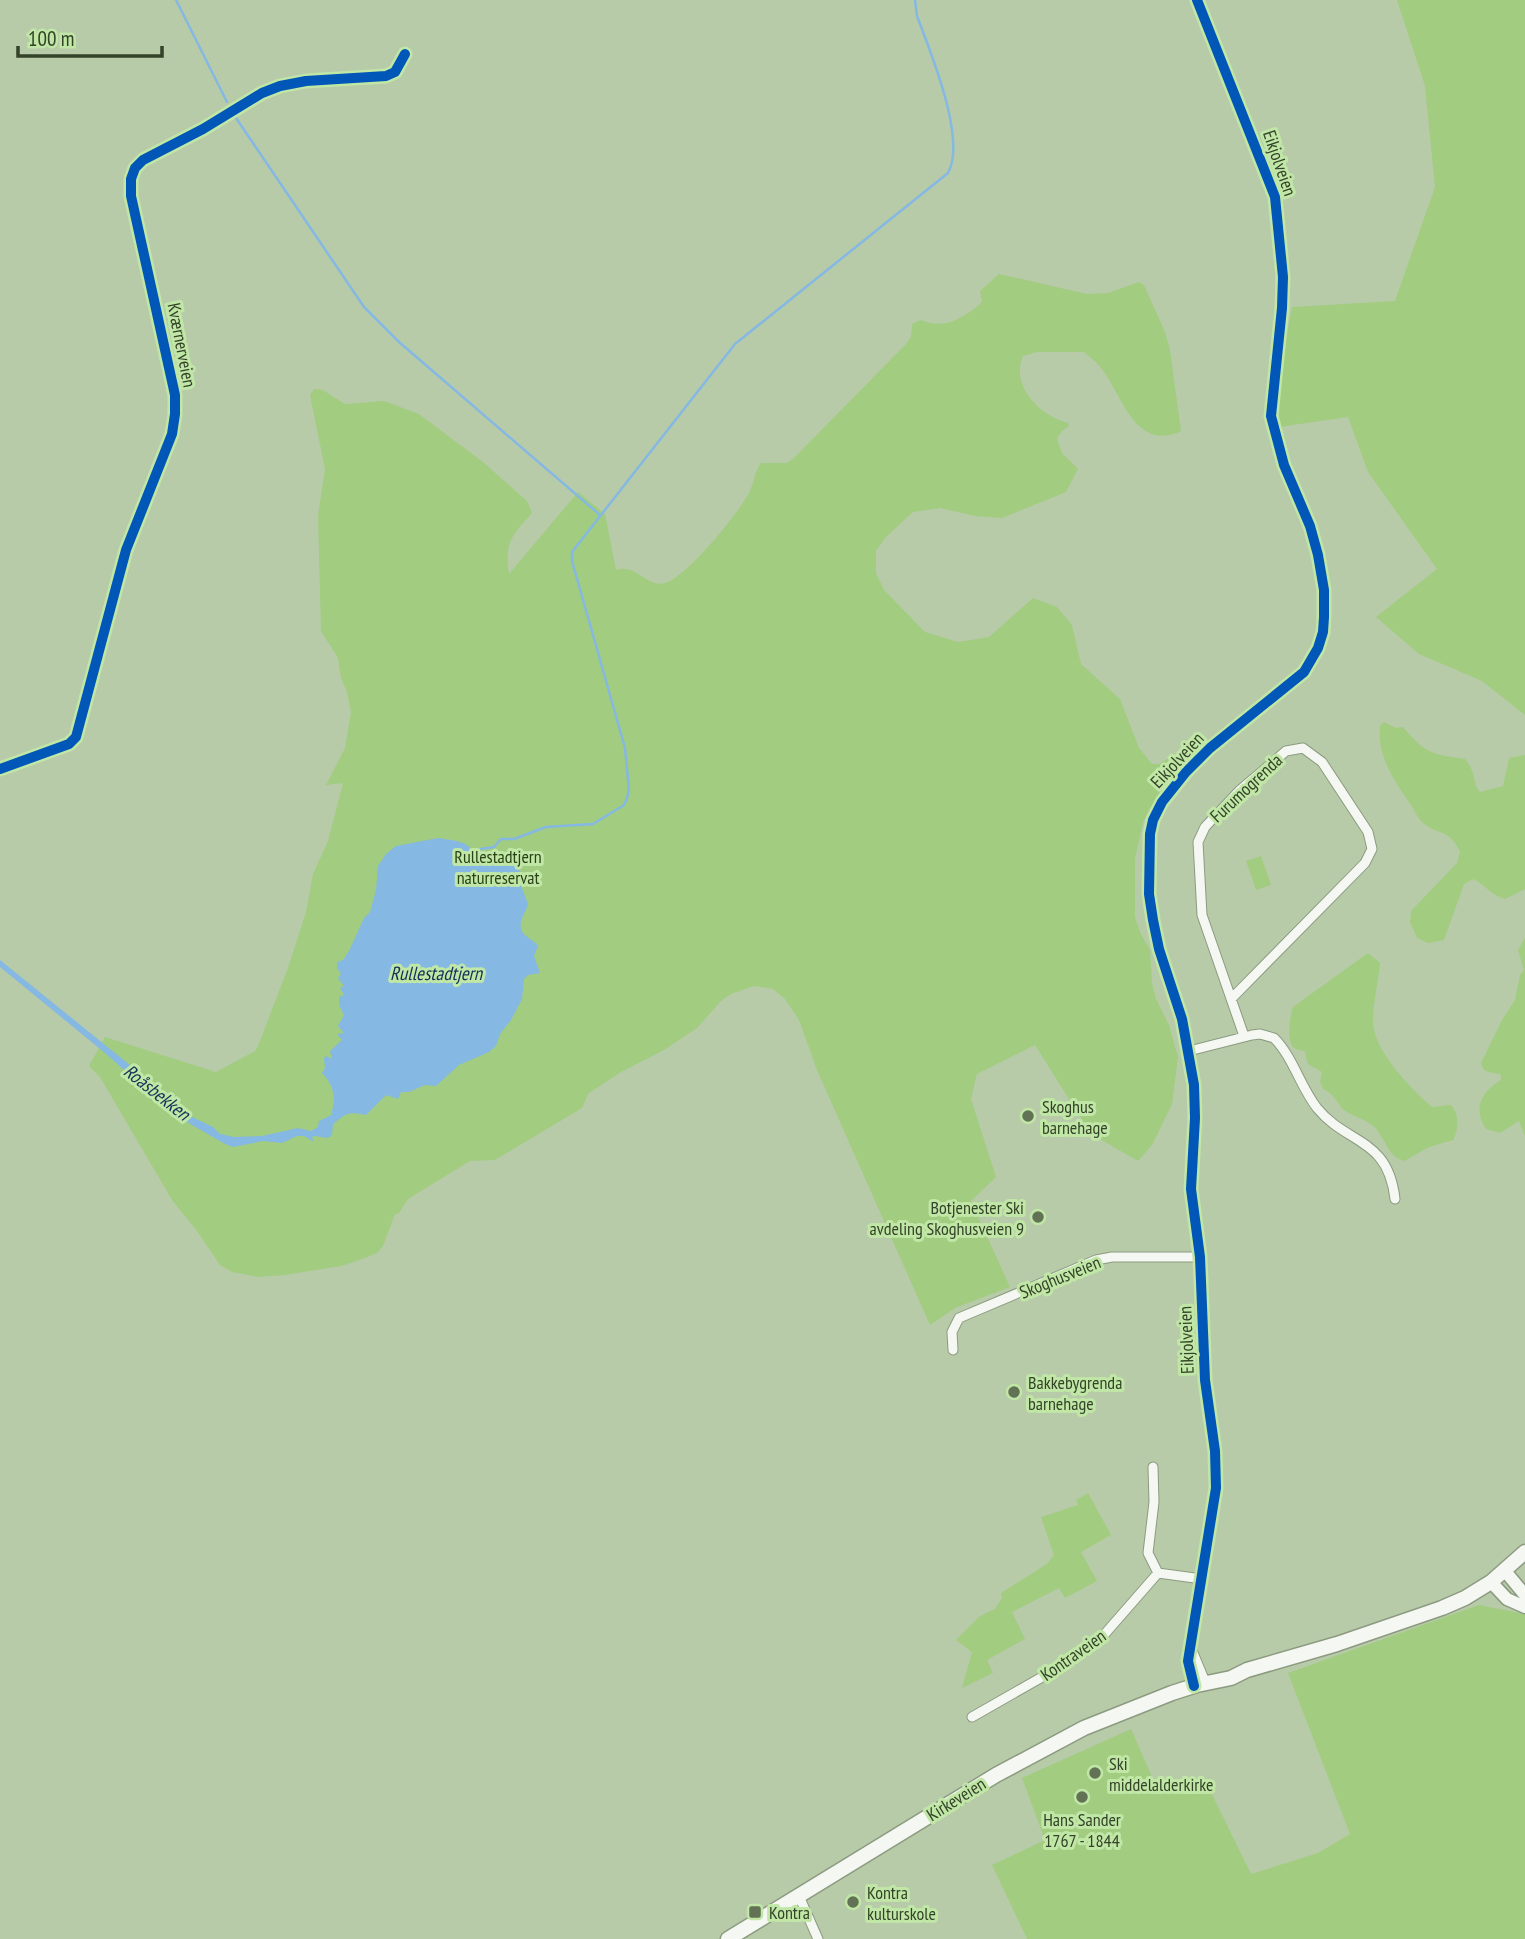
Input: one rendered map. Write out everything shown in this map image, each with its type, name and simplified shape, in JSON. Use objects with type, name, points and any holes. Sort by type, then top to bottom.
[{"type":"main road","name":"Kirkeveien","points":[[728,1939],[1038,1751],[1114,1715],[1200,1683],[1231,1678],[1247,1670],[1426,1614],[1465,1598],[1491,1582],[1525,1552]]},
{"type":"main road","points":[[1505,1571],[1525,1595]]},
{"type":"main road","points":[[1491,1582],[1507,1599],[1525,1607]]},
{"type":"street","name":"Eikjolveien","points":[[1197,0],[1275,197],[1283,277],[1271,416],[1284,465],[1310,526],[1324,590],[1323,632],[1318,648],[1304,672],[1210,748],[1174,785],[1153,820],[1149,845],[1149,894],[1153,920],[1189,1051],[1195,1118],[1191,1189],[1200,1257],[1205,1380],[1214,1441],[1216,1488],[1188,1661],[1200,1683]]},
{"type":"street","name":"Kværnerveien","points":[[0,769],[69,744],[76,737],[126,550],[172,434],[176,414],[174,395],[131,196],[131,179],[135,168],[149,157],[270,89],[306,81],[386,76],[395,72],[405,54]]},
{"type":"street","name":"Furumogrenda","points":[[1232,998],[1365,863],[1372,849],[1368,832],[1322,762],[1303,748],[1286,751],[1273,761],[1239,791],[1199,837],[1202,915],[1244,1037]]},
{"type":"street","points":[[1189,1051],[1260,1034],[1278,1041],[1317,1107],[1371,1149],[1382,1161],[1395,1199]]},
{"type":"street","name":"Skoghusveien","points":[[953,1350],[952,1332],[959,1318],[1096,1260],[1112,1257],[1200,1257]]},
{"type":"street","points":[[1153,1466],[1154,1502],[1147,1553],[1158,1573],[1202,1579]]},
{"type":"street","name":"Kontraveien","points":[[972,1717],[1065,1664],[1103,1636],[1158,1573]]},
{"type":"street","points":[[799,1896],[818,1939]]},
{"type":"green space","points":[[1397,0],[1525,0],[1525,715],[1482,681],[1419,654],[1376,617],[1437,569],[1368,472],[1348,417],[1279,427],[1278,383],[1292,307],[1395,301],[1435,187],[1425,86]]},
{"type":"green space","name":"Rullestadtjern naturreservat","points":[[999,274],[1087,294],[1108,293],[1139,282],[1144,285],[1170,350],[1181,431],[1166,436],[1142,429],[1125,408],[1102,369],[1084,352],[1037,352],[1023,356],[1020,367],[1024,389],[1038,407],[1069,426],[1057,438],[1062,453],[1078,469],[1066,492],[1002,518],[975,516],[940,508],[913,512],[885,538],[876,551],[876,573],[884,590],[925,632],[958,642],[989,637],[1033,598],[1057,607],[1072,625],[1081,664],[1120,699],[1139,748],[1152,764],[1159,764],[1185,748],[1195,752],[1166,784],[1150,808],[1143,822],[1135,859],[1135,917],[1150,950],[1156,999],[1169,1025],[1178,1057],[1172,1104],[1152,1145],[1138,1161],[1091,1134],[1035,1045],[977,1074],[971,1099],[996,1177],[971,1201],[1010,1287],[955,1308],[930,1325],[817,1070],[799,1020],[785,999],[773,989],[754,986],[731,994],[721,1001],[697,1028],[592,1091],[582,1108],[495,1160],[470,1161],[408,1199],[399,1213],[395,1214],[383,1246],[377,1253],[341,1266],[285,1275],[258,1277],[232,1272],[220,1265],[172,1200],[100,1077],[89,1066],[105,1037],[216,1072],[255,1051],[288,968],[306,912],[313,874],[328,841],[343,783],[326,785],[345,748],[351,712],[338,658],[321,631],[318,516],[325,469],[310,395],[314,389],[323,390],[345,404],[384,401],[419,414],[483,462],[527,501],[532,513],[511,540],[508,554],[509,574],[578,492],[605,514],[616,570],[630,570],[653,582],[665,583],[686,569],[724,529],[749,493],[761,463],[787,463],[793,459],[907,343],[912,324],[921,320],[945,323],[966,314],[980,304],[980,291]]},
{"type":"green space","points":[[1384,722],[1396,728],[1403,727],[1430,751],[1465,759],[1480,792],[1503,786],[1509,758],[1525,755],[1525,889],[1505,899],[1473,879],[1464,884],[1444,940],[1428,943],[1417,938],[1410,922],[1411,911],[1457,863],[1460,852],[1452,839],[1421,821],[1393,777],[1381,748],[1380,726]]},
{"type":"green space","points":[[1261,856],[1271,885],[1256,890],[1246,861]]},
{"type":"green space","points":[[1525,938],[1525,1136],[1519,1121],[1500,1133],[1486,1129],[1480,1108],[1484,1095],[1501,1080],[1501,1075],[1486,1071],[1481,1063],[1515,1000],[1520,975],[1524,970],[1518,950]]},
{"type":"green space","points":[[1368,953],[1380,963],[1373,1023],[1380,1046],[1395,1069],[1424,1100],[1432,1107],[1451,1105],[1457,1117],[1453,1140],[1429,1147],[1404,1161],[1394,1155],[1372,1125],[1347,1112],[1324,1090],[1320,1082],[1322,1072],[1310,1065],[1305,1051],[1294,1048],[1290,1040],[1293,1007]]},
{"type":"green space","points":[[1088,1493],[1111,1535],[1081,1552],[1097,1581],[1065,1598],[1059,1588],[1012,1612],[1025,1639],[987,1660],[993,1673],[962,1688],[972,1652],[956,1640],[980,1616],[995,1609],[1002,1598],[1001,1593],[1047,1564],[1054,1555],[1041,1517],[1078,1505],[1076,1500]]},
{"type":"green space","points":[[1479,1605],[1525,1614],[1525,1939],[1027,1939],[992,1865],[1045,1840],[1022,1778],[1131,1729],[1160,1795],[1203,1776],[1251,1874],[1318,1853],[1350,1834],[1288,1673]]},
{"type":"water","name":"Rullestadtjern","points":[[438,838],[466,845],[477,858],[508,862],[522,874],[520,883],[528,904],[521,929],[538,946],[534,956],[540,973],[528,975],[524,979],[522,999],[500,1034],[496,1046],[489,1052],[459,1065],[436,1086],[425,1085],[409,1092],[401,1092],[398,1099],[386,1095],[366,1115],[346,1115],[333,1124],[332,1135],[328,1138],[314,1136],[314,1142],[304,1136],[297,1136],[282,1143],[263,1141],[233,1147],[225,1144],[161,1103],[0,967],[0,960],[188,1115],[213,1127],[220,1134],[234,1137],[262,1136],[298,1128],[311,1131],[318,1127],[319,1121],[331,1115],[334,1103],[332,1088],[322,1073],[325,1068],[324,1058],[326,1056],[332,1059],[330,1051],[342,1040],[337,1034],[344,1033],[338,1026],[344,1015],[339,1005],[339,997],[344,995],[340,988],[344,986],[338,978],[341,974],[337,962],[343,960],[349,951],[364,918],[370,912],[376,890],[378,866],[396,846]]},
{"type":"waterway","points":[[176,0],[227,102]]},
{"type":"waterway","points":[[475,850],[494,847],[501,839],[514,839],[546,827],[593,824],[624,805],[629,790],[625,748],[572,561],[572,552],[735,344],[948,173],[953,158],[950,118],[938,72],[917,16],[915,0]]},
{"type":"waterway","points":[[236,118],[364,307],[399,342],[600,515]]},
{"type":"cycle path","points":[[1194,1686],[1188,1661],[1216,1488],[1215,1451],[1205,1380],[1200,1257],[1191,1189],[1194,1085],[1182,1019],[1159,949],[1153,920],[1149,894],[1150,834],[1153,820],[1162,802],[1186,772],[1210,748],[1304,672],[1318,648],[1324,617],[1324,590],[1318,555],[1310,526],[1284,465],[1271,416],[1283,277],[1275,197],[1197,0]]},
{"type":"cycle path","points":[[0,769],[69,744],[76,737],[126,550],[172,434],[175,395],[131,196],[131,179],[135,168],[143,160],[203,129],[262,93],[306,81],[386,76],[395,72],[405,54]]},
{"type":"place","name":"Skoghus barnehage","points":[[1028,1116]]},
{"type":"place","name":"Botjenester Ski avdeling Skoghusveien 9","points":[[1038,1217]]},
{"type":"place","name":"Bakkebygrenda barnehage","points":[[1014,1392]]},
{"type":"place","name":"Ski middelalderkirke","points":[[1095,1773]]},
{"type":"place","name":"Hans Sander 1767 - 1844","points":[[1082,1797]]},
{"type":"place","name":"Kontra kulturskole","points":[[853,1902]]},
{"type":"place","name":"Kontra","points":[[755,1912]]},
{"type":"water label","name":"Roåsbekken","points":[[157,1092]]}]
